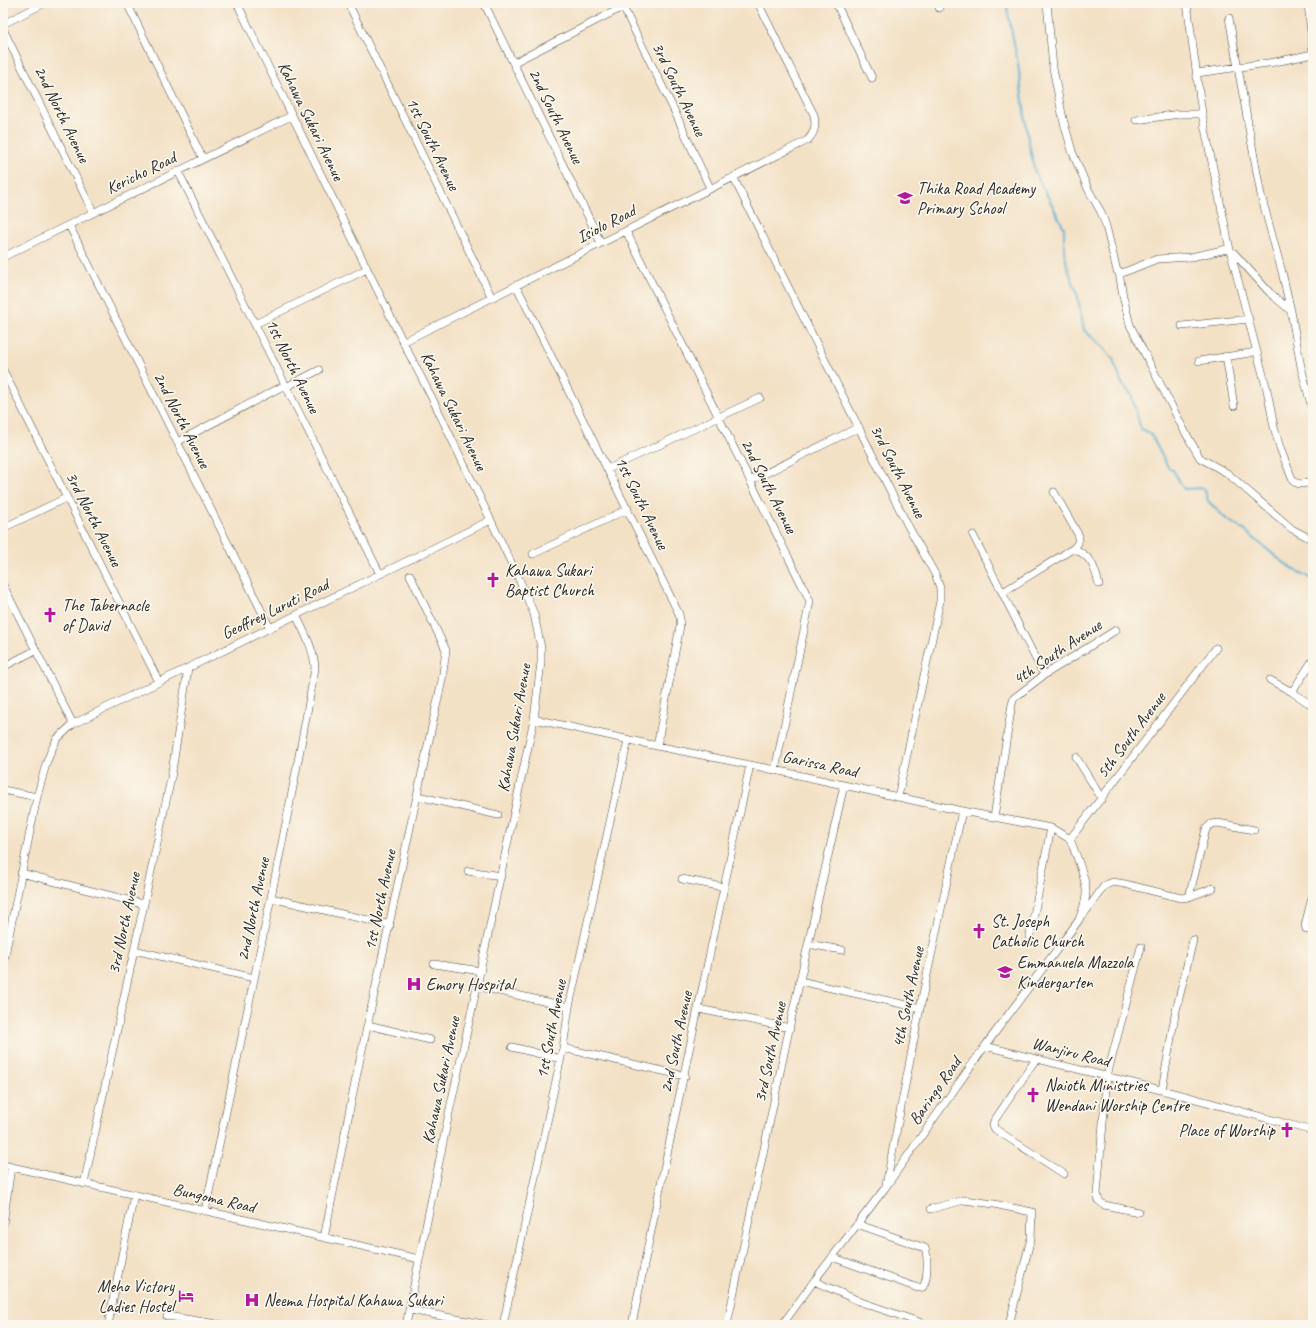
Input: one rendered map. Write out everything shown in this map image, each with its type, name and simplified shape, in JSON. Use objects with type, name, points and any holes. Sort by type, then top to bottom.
[{"type":"street","points":[[3,24],[45,3]]},
{"type":"street","points":[[127,3],[204,158]]},
{"type":"street","name":"Kahawa Sukari Avenue","points":[[237,3],[291,116],[434,402],[491,520],[534,614],[539,636],[542,662],[534,719],[481,971],[446,1125],[406,1325]]},
{"type":"street","name":"1st South Avenue","points":[[348,3],[492,298]]},
{"type":"street","name":"2nd South Avenue","points":[[484,3],[601,243]]},
{"type":"street","name":"Isiolo Road","points":[[403,342],[808,140],[813,134],[816,126],[814,115],[758,3]]},
{"type":"street","points":[[836,3],[872,78]]},
{"type":"street","points":[[1047,3],[1053,68],[1063,119],[1075,158],[1088,189],[1101,212],[1106,226],[1117,271],[1119,272],[1130,325],[1200,458],[1227,473],[1292,529],[1313,540]]},
{"type":"street","points":[[1187,3],[1202,114],[1230,250],[1267,390],[1274,427],[1280,448],[1293,481],[1297,484],[1313,482]]},
{"type":"street","points":[[1197,73],[1313,54],[1308,3]]},
{"type":"street","points":[[513,63],[622,5]]},
{"type":"street","name":"3rd South Avenue","points":[[622,5],[710,188]]},
{"type":"street","points":[[1229,18],[1261,195],[1291,311],[1301,367],[1313,412]]},
{"type":"street","name":"2nd North Avenue","points":[[3,29],[93,212]]},
{"type":"street","points":[[1136,120],[1180,114],[1202,114]]},
{"type":"street","name":"Kericho Road","points":[[3,257],[291,116]]},
{"type":"street","name":"1st North Avenue","points":[[178,171],[380,574]]},
{"type":"street","name":"3rd South Avenue","points":[[733,177],[907,524],[936,576],[940,588],[940,601],[898,797]]},
{"type":"street","name":"2nd North Avenue","points":[[69,225],[270,628]]},
{"type":"street","name":"2nd South Avenue","points":[[626,231],[810,601],[776,770]]},
{"type":"street","points":[[1119,272],[1122,273],[1157,259],[1191,257],[1227,249],[1234,253],[1270,293],[1291,311]]},
{"type":"street","points":[[255,324],[367,269]]},
{"type":"street","name":"1st South Avenue","points":[[516,285],[628,509],[680,620],[657,746]]},
{"type":"street","points":[[1182,326],[1249,319]]},
{"type":"street","points":[[1199,361],[1257,351]]},
{"type":"street","points":[[1226,356],[1234,406]]},
{"type":"street","name":"3rd North Avenue","points":[[3,370],[159,682]]},
{"type":"street","points":[[176,442],[319,370]]},
{"type":"street","points":[[608,469],[760,398]]},
{"type":"street","points":[[750,481],[859,427]]},
{"type":"street","points":[[1003,592],[1074,548],[1078,543],[1078,536],[1054,492]]},
{"type":"street","points":[[3,528],[66,498]]},
{"type":"street","points":[[533,554],[628,509]]},
{"type":"street","name":"Geoffrey Luruti Road","points":[[3,965],[37,797],[51,751],[57,740],[73,724],[491,520]]},
{"type":"street","points":[[973,535],[1044,675]]},
{"type":"street","points":[[1074,548],[1087,556],[1094,565],[1099,584]]},
{"type":"street","name":"1st North Avenue","points":[[324,1238],[368,1025],[418,796],[442,680],[446,650],[404,563]]},
{"type":"street","points":[[3,585],[73,724]]},
{"type":"street","name":"2nd North Avenue","points":[[205,1211],[271,898],[298,764],[315,668],[312,652],[296,616]]},
{"type":"street","name":"4th South Avenue","points":[[994,817],[1014,698],[1044,675],[1116,630]]},
{"type":"street","name":"5th South Avenue","points":[[1070,839],[1216,648]]},
{"type":"street","points":[[3,667],[36,650]]},
{"type":"street","points":[[1292,692],[1313,660]]},
{"type":"street","name":"3rd North Avenue","points":[[84,1184],[171,778],[188,668]]},
{"type":"street","points":[[1270,680],[1313,706]]},
{"type":"street","name":"Garissa Road","points":[[534,719],[962,811],[1051,828],[1070,839]]},
{"type":"street","name":"1st South Avenue","points":[[504,1325],[563,1048],[570,1007],[628,740]]},
{"type":"street","points":[[1076,757],[1102,799]]},
{"type":"street","name":"2nd South Avenue","points":[[632,1325],[655,1207],[685,1076],[750,765]]},
{"type":"street","name":"3rd South Avenue","points":[[727,1325],[808,944],[844,785]]},
{"type":"street","points":[[3,790],[37,797]]},
{"type":"street","points":[[418,796],[498,815]]},
{"type":"street","name":"4th South Avenue","points":[[885,1188],[920,1008],[962,811]]},
{"type":"street","points":[[1189,897],[1206,829],[1211,824],[1218,823],[1254,830]]},
{"type":"street","points":[[1029,940],[1051,828]]},
{"type":"street","name":"Baringo Road","points":[[782,1325],[885,1188],[985,1046],[1079,920],[1084,906],[1086,892],[1085,881],[1078,865],[1070,839]]},
{"type":"street","points":[[468,871],[501,876]]},
{"type":"street","points":[[21,873],[143,904]]},
{"type":"street","points":[[682,879],[724,887]]},
{"type":"street","points":[[1079,920],[1104,886],[1113,882],[1181,898],[1189,897],[1213,888]]},
{"type":"street","points":[[1313,894],[1305,925],[1306,929],[1313,932]]},
{"type":"street","points":[[271,898],[390,925]]},
{"type":"street","points":[[1162,1090],[1176,1015],[1193,940]]},
{"type":"street","points":[[808,944],[842,950]]},
{"type":"street","points":[[1138,1212],[1104,1205],[1099,1200],[1097,1194],[1107,1076],[1141,947]]},
{"type":"street","points":[[134,950],[254,978]]},
{"type":"street","points":[[434,964],[481,971]]},
{"type":"street","points":[[800,981],[920,1008]]},
{"type":"street","points":[[477,986],[570,1007]]},
{"type":"street","points":[[699,1009],[790,1028]]},
{"type":"street","points":[[368,1025],[430,1040]]},
{"type":"street","name":"Wanjiru Road","points":[[985,1046],[1162,1090],[1313,1131]]},
{"type":"street","points":[[512,1047],[560,1059]]},
{"type":"street","points":[[563,1048],[685,1076]]},
{"type":"street","points":[[1036,1058],[994,1121],[993,1125],[995,1129],[1064,1174]]},
{"type":"street","name":"Bungoma Road","points":[[3,1165],[419,1259]]},
{"type":"street","points":[[3,1224],[11,1167]]},
{"type":"street","points":[[108,1325],[134,1195]]},
{"type":"street","points":[[931,1209],[964,1200],[994,1204],[1032,1212],[1031,1238],[1009,1325]]},
{"type":"street","points":[[832,1257],[918,1288],[923,1287],[926,1278],[927,1252],[925,1248],[858,1224]]},
{"type":"street","points":[[814,1281],[861,1302],[924,1325]]},
{"type":"street","points":[[410,1310],[488,1325]]},
{"type":"street","points":[[167,1316],[190,1322],[223,1325]]},
{"type":"waterway","points":[[1006,3],[1018,64],[1028,139],[1035,172],[1064,228],[1064,251],[1068,269],[1077,293],[1084,330],[1101,345],[1113,359],[1122,384],[1131,394],[1141,429],[1150,433],[1168,467],[1173,470],[1184,489],[1201,488],[1205,491],[1208,501],[1225,518],[1244,530],[1280,560],[1296,571],[1306,575],[1313,581]]},
{"type":"place","name":"Thika Road Academy Primary School","points":[[905,198]]},
{"type":"place","name":"Kahawa Sukari Baptist Church","points":[[493,580]]},
{"type":"place","name":"The Tabernacle of David","points":[[50,615]]},
{"type":"place","name":"St. Joseph Catholic Church","points":[[979,931]]},
{"type":"place","name":"Emmanuela Mazzola Kindergarten","points":[[1005,972]]},
{"type":"place","name":"Emory Hospital","points":[[414,984]]},
{"type":"place","name":"Naioth Ministries Wendani Worship Centre","points":[[1033,1095]]},
{"type":"place","name":"Place of Worship","points":[[1287,1130]]},
{"type":"place","name":"Meho Victory Ladies Hostel","points":[[186,1296]]},
{"type":"place","name":"Neema Hospital Kahawa Sukari","points":[[252,1300]]}]
